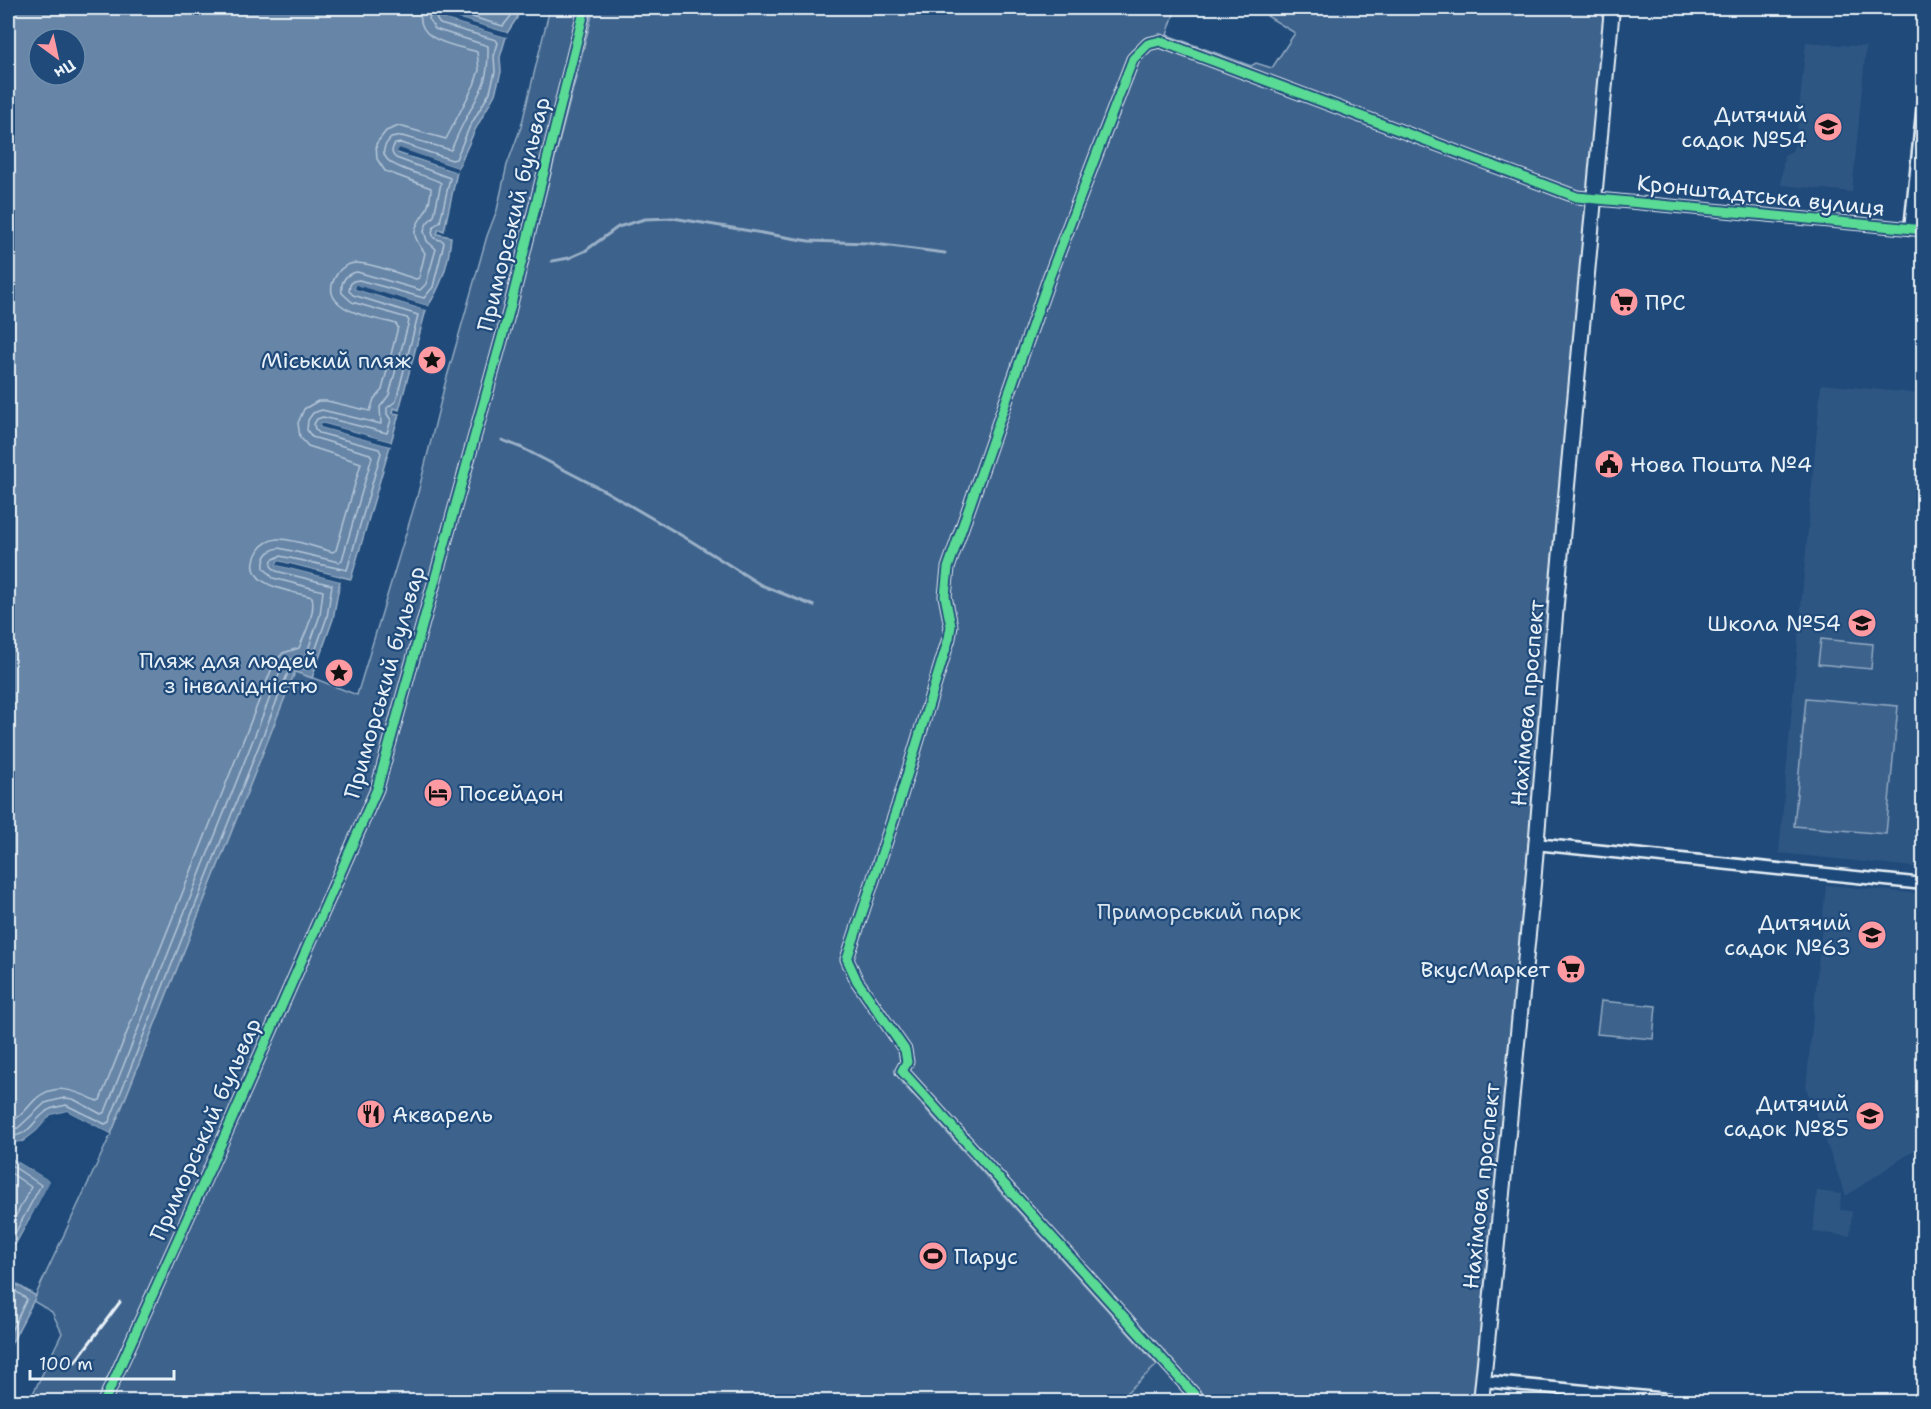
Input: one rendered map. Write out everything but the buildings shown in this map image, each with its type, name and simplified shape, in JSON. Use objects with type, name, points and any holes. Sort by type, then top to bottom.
[{"type":"main road","name":"Нахімова проспект","points":[[1481,1401],[1533,884],[1612,8]]},
{"type":"street","name":"Приморський бульвар","points":[[104,1401],[222,1142],[377,789],[509,312],[585,8]]},
{"type":"street","name":"Кронштадтська вулиця","points":[[1201,1401],[902,1071],[907,1062],[905,1050],[857,981],[848,964],[848,952],[950,638],[951,626],[945,596],[948,568],[1014,375],[1128,67],[1140,50],[1148,44],[1160,41],[1577,197],[1923,230]]},
{"type":"street","points":[[1910,229],[1923,94]]},
{"type":"street","points":[[1535,844],[1923,884]]},
{"type":"street","points":[[1483,1381],[1697,1401]]},
{"type":"shaded area","name":"Дитячий садок №54","points":[[1806,42],[1866,47],[1852,192],[1781,185],[1784,156],[1792,151],[1796,142]]},
{"type":"shaded area","name":"Школа №54","points":[[1821,384],[1923,394],[1923,868],[1779,853]]},
{"type":"shaded area","points":[[1826,885],[1923,894],[1923,1144],[1846,1196],[1806,1088]]},
{"type":"shaded area","points":[[1817,1191],[1841,1194],[1840,1210],[1852,1211],[1850,1236],[1813,1232]]},
{"type":"shaded area","points":[[1157,1365],[1190,1401],[1117,1402]]},
{"type":"green space","points":[[550,8],[582,8],[503,310],[372,787],[216,1140],[97,1401],[29,1402],[62,1333],[52,1312],[33,1301],[111,1134],[295,671],[357,695],[417,497],[445,384],[487,236],[497,210],[507,165],[521,127]]},
{"type":"green space","name":"Приморський парк","points":[[594,8],[1176,8],[1167,35],[1251,66],[1256,63],[1272,68],[1295,33],[1267,16],[1271,8],[1613,8],[1477,1401],[1202,1401],[906,1075],[902,1083],[1157,1365],[1117,1401],[111,1402],[382,792],[514,315]]},
{"type":"green space","points":[[1821,639],[1873,644],[1871,669],[1818,664]]},
{"type":"green space","points":[[1806,698],[1898,706],[1886,834],[1794,826]]},
{"type":"green space","points":[[1601,1001],[1656,1006],[1653,1039],[1597,1034]]},
{"type":"water","points":[[8,8],[519,8],[517,18],[507,33],[443,14],[442,18],[506,37],[500,57],[501,72],[495,94],[458,168],[399,149],[398,153],[457,172],[444,231],[439,229],[437,234],[451,237],[449,255],[437,290],[428,306],[356,286],[355,289],[426,310],[399,410],[394,408],[393,413],[399,414],[391,442],[321,423],[320,427],[390,446],[351,579],[278,561],[277,565],[340,581],[333,619],[312,678],[295,672],[111,1134],[67,1111],[51,1115],[37,1131],[22,1142],[8,1143]]},
{"type":"water","points":[[8,1156],[51,1181],[15,1245],[8,1240]]},
{"type":"water","points":[[8,1279],[36,1296],[8,1350]]},
{"type":"pier","points":[[443,14],[507,33],[506,37],[442,18]]},
{"type":"pier","points":[[399,148],[458,168],[457,172],[397,152]]},
{"type":"pier","points":[[356,285],[428,306],[426,310],[355,289]]},
{"type":"pier","points":[[321,423],[391,442],[390,446],[320,427]]},
{"type":"pier","points":[[278,561],[341,577],[340,581],[277,565]]},
{"type":"pier","points":[[67,1111],[111,1134],[110,1137],[67,1114],[53,1118],[39,1133],[24,1144],[8,1146],[8,1143],[23,1142],[51,1115]]},
{"type":"pier","points":[[8,1153],[54,1181],[16,1248],[8,1244],[8,1240],[16,1245],[50,1181],[8,1156]]},
{"type":"waterway","points":[[552,261],[569,258],[585,251],[618,227],[645,219],[673,218],[809,241],[867,243],[945,253]]},
{"type":"waterway","points":[[502,440],[607,492],[761,585],[814,606]]},
{"type":"railway","points":[[75,1362],[120,1302]]},
{"type":"cycle path","points":[[104,1402],[222,1142],[377,789],[509,312],[585,8]]},
{"type":"cycle path","points":[[1201,1402],[902,1071],[907,1062],[905,1050],[857,981],[847,959],[898,805],[949,638],[951,626],[945,596],[948,568],[1049,278],[1133,59],[1148,44],[1160,41],[1577,197],[1924,230]]},
{"type":"place","name":"Дитячий садок №54","points":[[1828,127]]},
{"type":"place","name":"ПРС","points":[[1624,302]]},
{"type":"place","name":"Міський пляж","points":[[432,360]]},
{"type":"place","name":"Нова Пошта №4","points":[[1609,464]]},
{"type":"place","name":"Школа №54","points":[[1862,623]]},
{"type":"place","name":"Пляж для людей з інвалідністю","points":[[339,673]]},
{"type":"place","name":"Посейдон","points":[[438,793]]},
{"type":"place","name":"Дитячий садок №63","points":[[1872,935]]},
{"type":"place","name":"ВкусМаркет","points":[[1571,969]]},
{"type":"place","name":"Акварель","points":[[371,1114]]},
{"type":"place","name":"Дитячий садок №85","points":[[1870,1116]]},
{"type":"place","name":"Парус","points":[[933,1256]]}]
